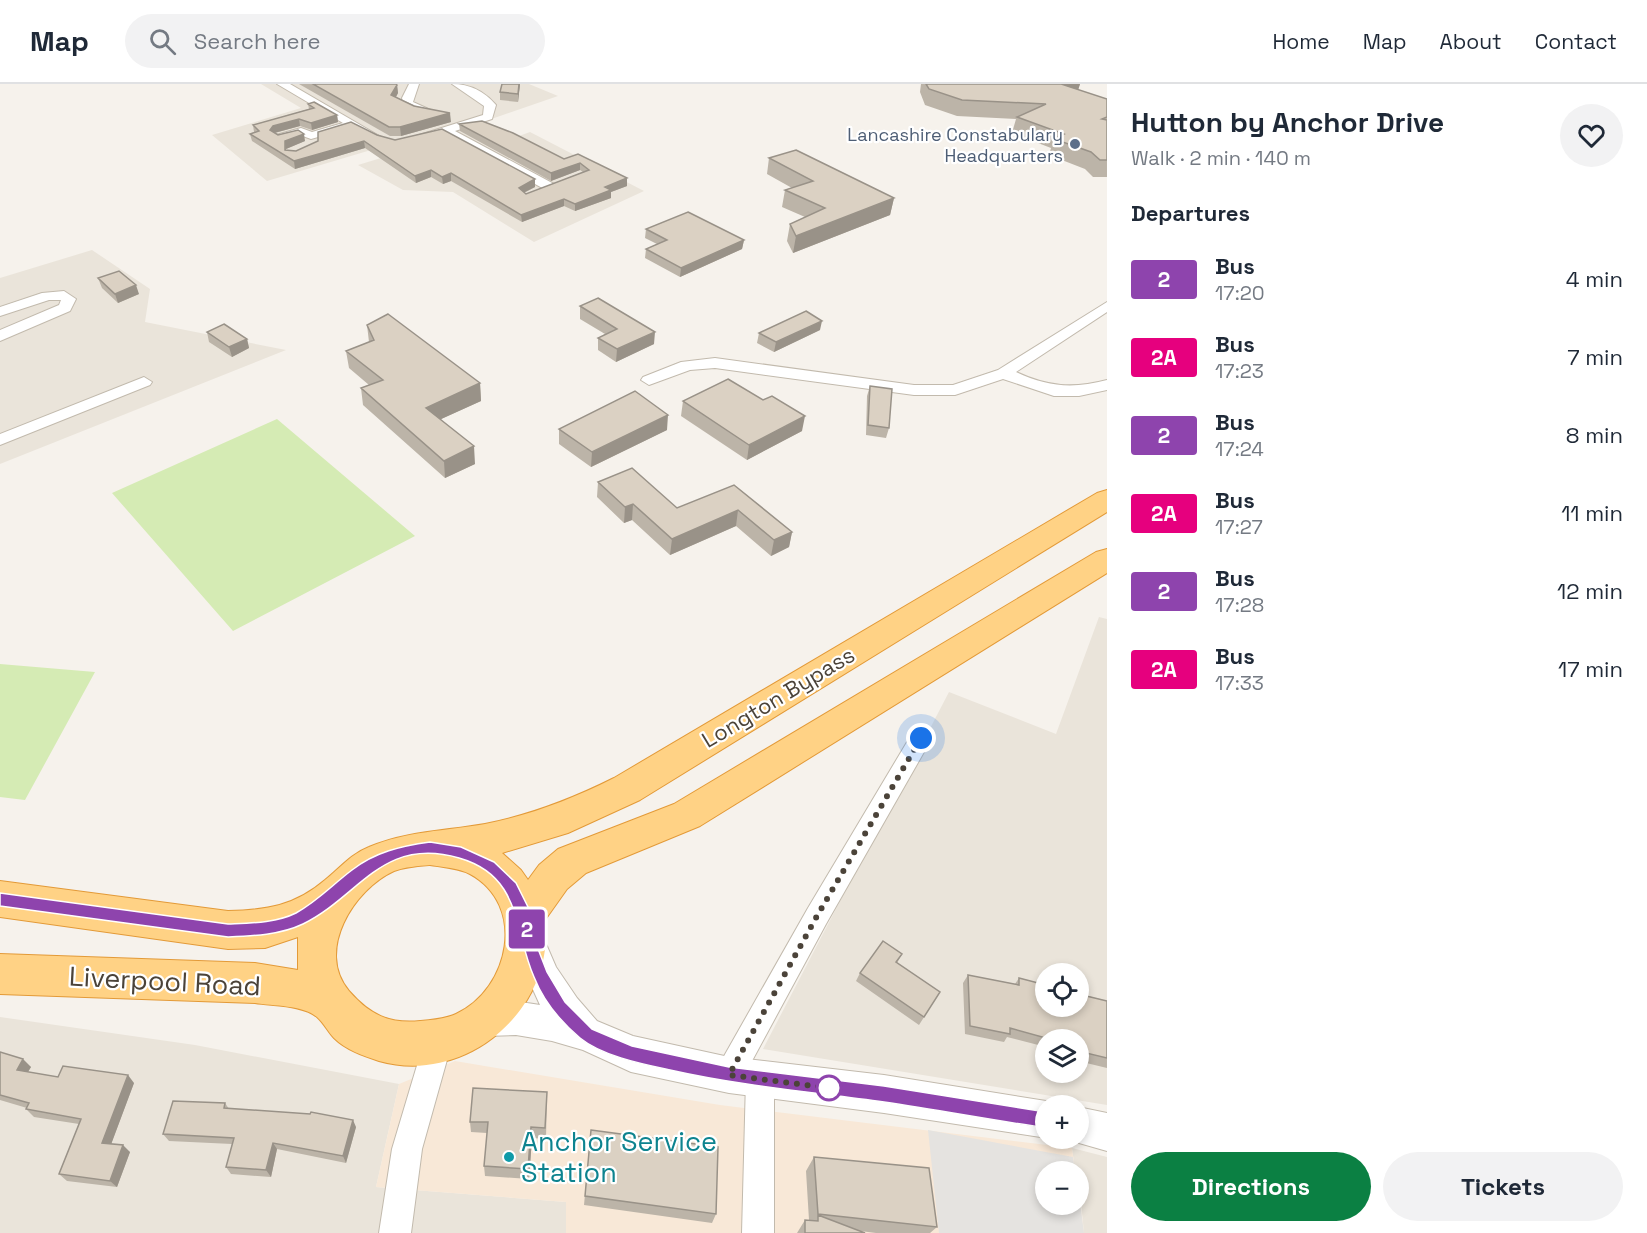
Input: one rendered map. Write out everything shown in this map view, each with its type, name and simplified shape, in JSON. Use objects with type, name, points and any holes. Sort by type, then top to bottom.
[{"type":"highway","name":"Longton Bypass","points":[[430,848],[483,842],[531,831],[595,805],[627,789],[1107,499]]},
{"type":"highway","points":[[337,894],[323,919],[316,946],[318,974],[329,1000],[348,1023],[364,1034],[398,1044],[438,1042],[464,1033],[486,1019],[509,996],[523,969],[527,928],[553,877],[572,861],[687,814],[1107,560]]},
{"type":"highway","points":[[0,899],[228,930],[265,928],[298,919],[337,894],[356,875],[379,860],[403,852],[430,848],[461,853],[490,866],[512,887],[527,928]]},
{"type":"highway","name":"Liverpool Road","points":[[0,974],[255,982],[295,989],[329,1000]]},
{"type":"street","points":[[282,84],[387,142]]},
{"type":"street","points":[[414,84],[407,98],[408,104],[427,114],[458,115],[473,122]]},
{"type":"street","points":[[402,142],[488,117],[490,105],[479,94],[457,84]]},
{"type":"street","points":[[311,136],[352,124]]},
{"type":"street","points":[[280,137],[301,131],[311,136],[314,144],[303,149]]},
{"type":"street","points":[[446,131],[556,185],[535,193]]},
{"type":"street","points":[[0,312],[47,296],[64,295],[69,299],[65,308],[0,336]]},
{"type":"street","points":[[649,380],[687,365],[715,363],[914,390],[955,390],[1004,373],[1107,306]]},
{"type":"street","points":[[1004,373],[1053,393],[1087,392],[1107,385]]},
{"type":"street","points":[[0,440],[144,382]]},
{"type":"street","points":[[758,1233],[745,1078],[817,916],[921,738]]},
{"type":"street","points":[[527,928],[540,976],[560,1007],[587,1034]]},
{"type":"street","points":[[486,1019],[516,1018],[587,1034],[631,1054],[745,1078],[884,1094],[1035,1118]]},
{"type":"street","points":[[395,1233],[407,1149],[438,1042]]},
{"type":"street","points":[[1089,1128],[1107,1132]]},
{"type":"shaded area","points":[[261,84],[529,84],[558,96],[480,123],[508,140],[530,132],[644,191],[534,242],[453,192],[403,190],[358,165],[381,158],[371,150],[267,181],[212,135],[301,108]]},
{"type":"shaded area","points":[[92,250],[150,289],[145,322],[286,350],[0,464],[0,278]]},
{"type":"shaded area","points":[[1099,617],[1107,619],[1107,1105],[1089,1102],[1089,1095],[1046,1095],[763,1049],[949,692],[1056,734]]},
{"type":"shaded area","points":[[0,1017],[195,1045],[399,1084],[376,1187],[566,1202],[566,1233],[0,1233]]},
{"type":"shaded area","points":[[455,1061],[720,1105],[1035,1143],[1035,1149],[1072,1149],[1074,1161],[1035,1161],[1035,1215],[1082,1215],[1084,1233],[566,1233],[566,1202],[376,1187],[399,1084]]},
{"type":"shaded area","points":[[928,1130],[1073,1157],[1074,1161],[1035,1161],[1035,1215],[1082,1215],[1084,1233],[939,1233]]},
{"type":"shaded area","points":[[1072,1149],[1107,1157],[1107,1233],[1084,1233],[1082,1215],[1089,1215],[1089,1161],[1074,1161]]},
{"type":"green space","points":[[277,419],[415,536],[233,631],[112,493]]},
{"type":"green space","points":[[0,664],[95,672],[25,800],[0,797]]},
{"type":"building","points":[[313,84],[396,84],[391,95],[414,106],[450,113],[400,127],[389,127]]},
{"type":"building","points":[[502,84],[519,84],[518,94],[500,92]]},
{"type":"building","points":[[926,84],[1069,84],[1064,85],[1107,99],[1107,117],[1102,119],[1107,120],[1107,160],[1100,160],[1091,152],[1054,139],[1064,134],[1017,117],[1046,104],[962,100],[929,89]]},
{"type":"building","points":[[314,102],[337,115],[311,123],[299,119],[273,126],[270,130],[278,135],[298,130],[304,134],[285,141],[285,150],[296,151],[318,141],[318,132],[351,122],[377,135],[395,140],[442,129],[535,179],[519,188],[526,194],[589,170],[580,163],[551,173],[459,124],[482,121],[513,133],[564,159],[578,154],[627,178],[605,187],[611,190],[575,204],[564,199],[521,215],[451,173],[442,177],[431,170],[415,176],[364,141],[294,161],[250,134],[259,131],[253,125],[314,108],[308,104]]},
{"type":"building","points":[[796,150],[894,198],[796,236],[790,224],[825,208],[785,190],[813,181],[769,158]]},
{"type":"building","points":[[688,212],[744,240],[681,268],[646,249],[667,240],[646,229]]},
{"type":"building","points":[[119,271],[136,285],[115,294],[98,278]]},
{"type":"building","points":[[598,298],[655,332],[617,349],[598,338],[617,329],[580,306]]},
{"type":"building","points":[[806,311],[822,321],[776,342],[759,333]]},
{"type":"building","points":[[388,314],[480,383],[426,408],[474,446],[444,461],[361,388],[383,380],[346,351],[374,340],[367,325]]},
{"type":"building","points":[[224,324],[247,339],[229,347],[207,332]]},
{"type":"building","points":[[728,379],[763,400],[772,396],[805,416],[749,445],[683,401]]},
{"type":"building","points":[[870,386],[892,389],[889,428],[868,425]]},
{"type":"building","points":[[635,391],[668,415],[592,452],[559,429]]},
{"type":"building","points":[[632,468],[677,508],[734,485],[792,532],[774,540],[738,510],[672,539],[633,504],[625,507],[598,482]]},
{"type":"building","points":[[883,941],[902,954],[896,962],[940,992],[924,1017],[860,973]]},
{"type":"building","points":[[968,975],[1019,985],[1019,978],[1035,982],[1035,1017],[1089,1017],[1089,997],[1107,1001],[1107,1058],[1089,1054],[1089,1029],[1035,1029],[1035,1035],[1010,1028],[1010,1034],[970,1026]]},
{"type":"building","points":[[0,1052],[23,1059],[17,1070],[58,1077],[63,1066],[128,1075],[102,1143],[123,1145],[110,1181],[59,1174],[81,1119],[26,1109],[29,1103],[0,1095]]},
{"type":"building","name":"Anchor Service Station","points":[[473,1088],[547,1092],[545,1128],[531,1127],[528,1169],[484,1166],[488,1122],[470,1122]]},
{"type":"building","points":[[173,1101],[225,1103],[224,1108],[310,1114],[311,1112],[353,1120],[343,1156],[273,1143],[266,1170],[226,1167],[234,1138],[163,1134]]},
{"type":"building","points":[[591,1130],[718,1147],[716,1214],[585,1196]]},
{"type":"building","points":[[814,1157],[929,1168],[937,1227],[818,1214]]},
{"type":"building","points":[[818,1215],[865,1233],[805,1233],[805,1220],[818,1221]]},
{"type":"bus line","name":"2","points":[[0,899],[228,930],[265,928],[298,919],[337,894],[356,875],[379,860],[403,852],[430,848],[461,853],[490,866],[512,887],[525,915],[528,941],[540,976],[560,1007],[587,1034],[631,1054],[729,1075],[884,1094],[1035,1118]]},
{"type":"place","name":"Lancashire Constabulary Headquarters","points":[[1075,144]]},
{"type":"place","name":"Anchor Service Station","points":[[509,1157]]},
{"type":"route","points":[[829,1088],[729,1075],[817,916],[921,738]]}]
